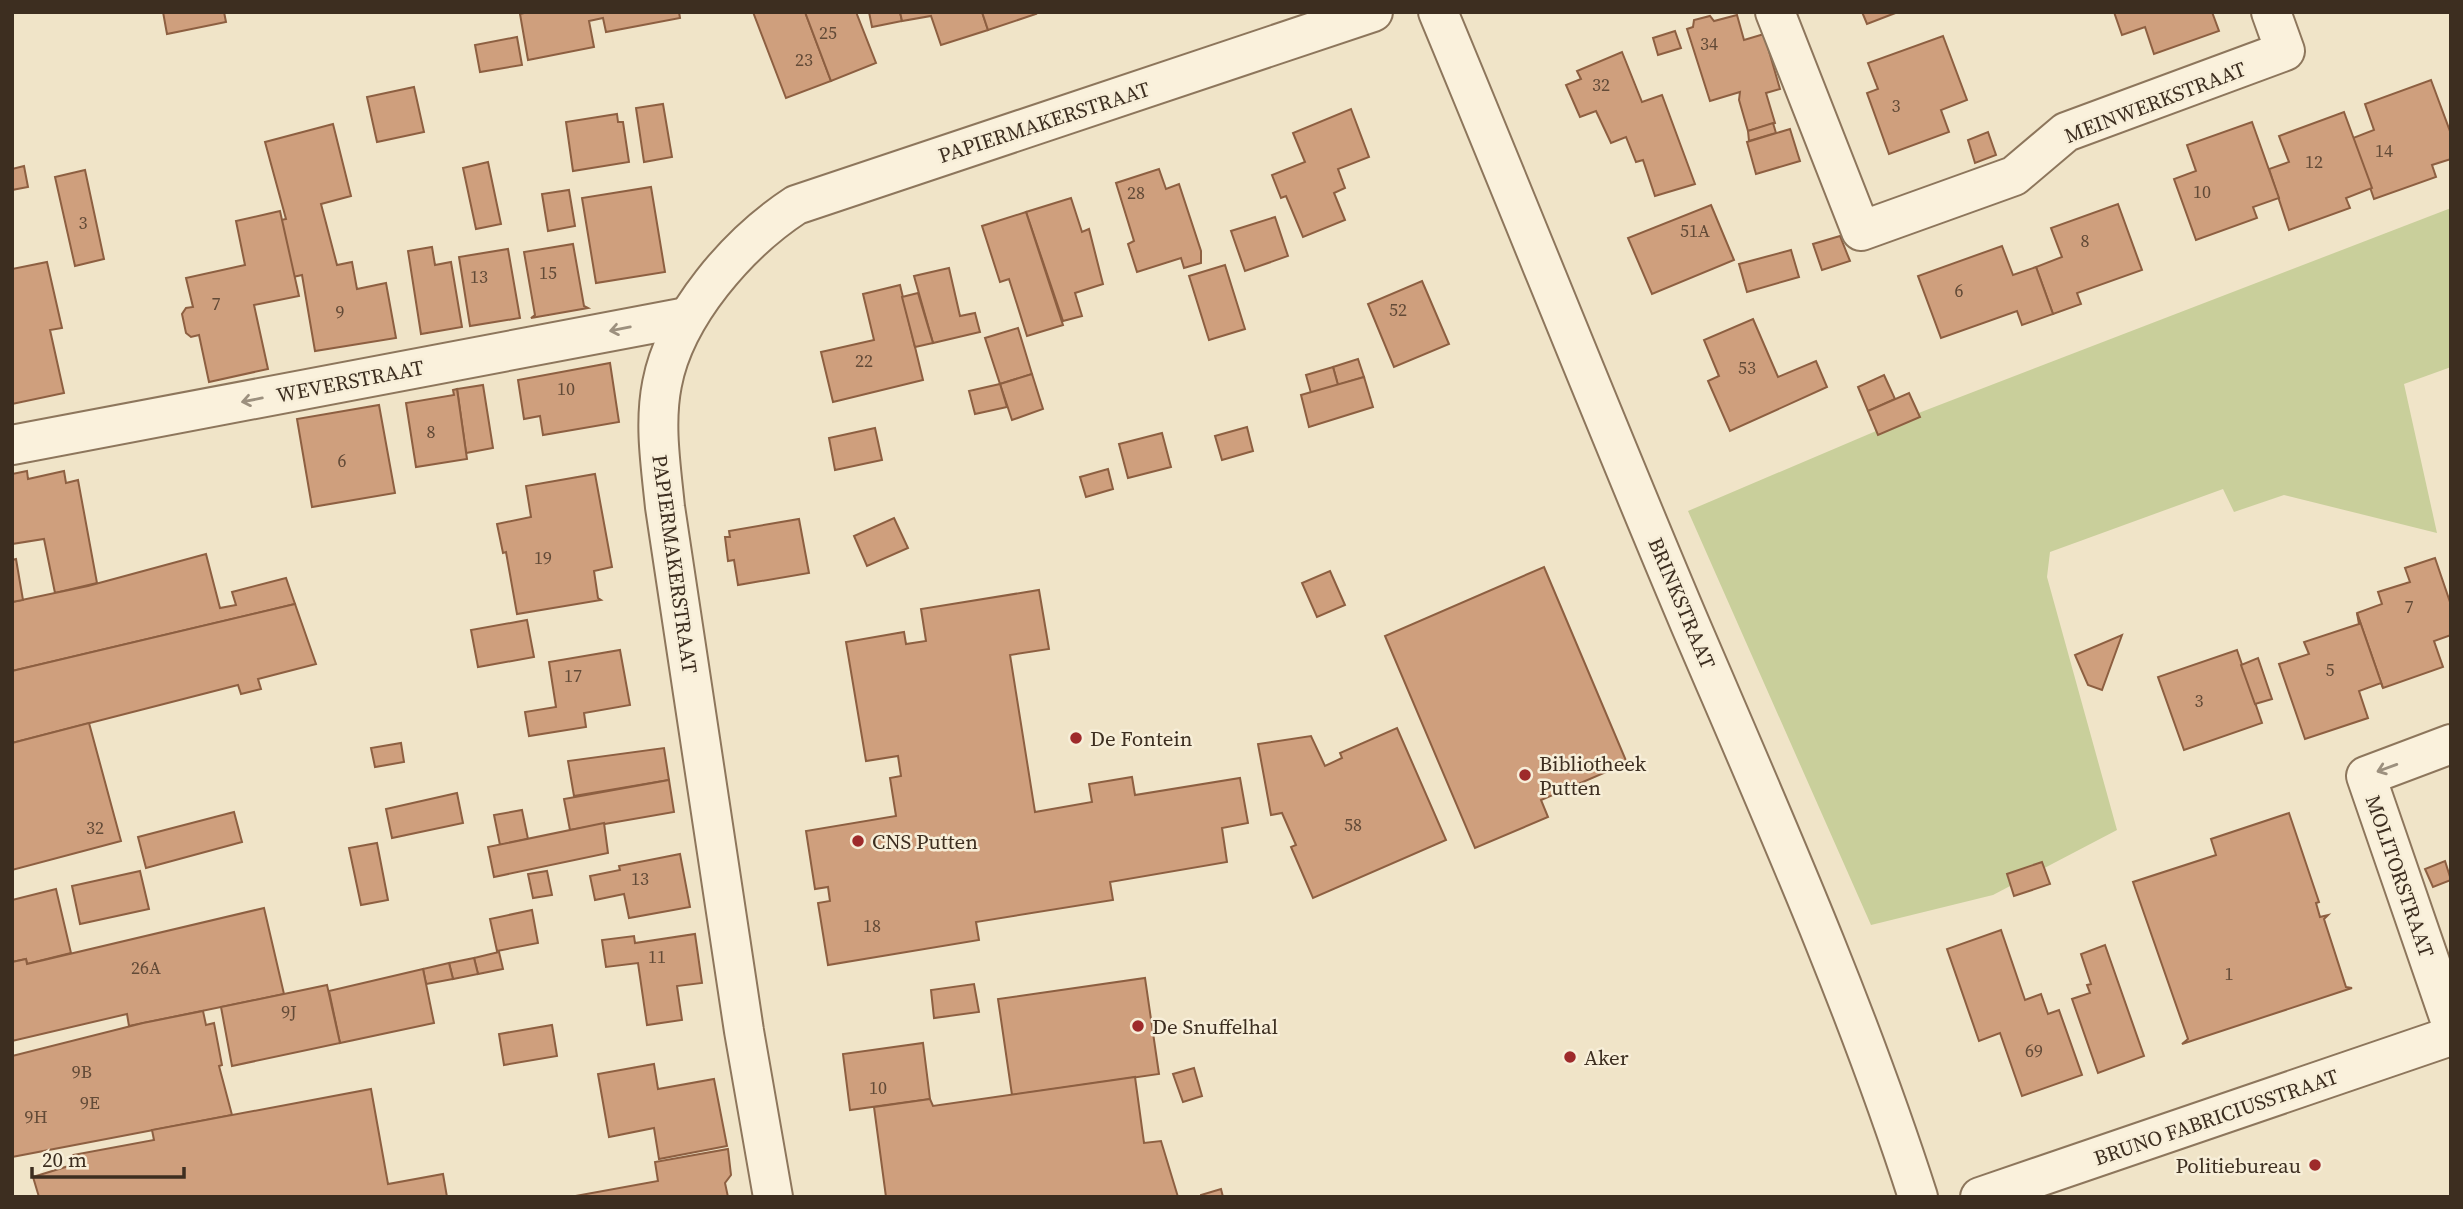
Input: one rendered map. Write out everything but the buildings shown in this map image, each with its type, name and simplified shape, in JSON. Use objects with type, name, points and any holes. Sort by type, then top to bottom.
[{"type":"street","name":"PAPIERMAKERSTRAAT","points":[[773,1197],[744,1031],[665,507],[659,441],[662,384],[687,317],[762,227],[796,205],[1373,12]]},
{"type":"street","name":"BRINKSTRAAT","points":[[1438,12],[1690,623],[1779,828],[1847,999],[1918,1197]]},
{"type":"street","name":"MEINWERKSTRAAT","points":[[1775,12],[1861,232],[2014,176],[2066,132],[2285,51],[2271,12]]},
{"type":"street","name":"WEVERSTRAAT","points":[[12,445],[687,317]]},
{"type":"street","name":"MOLITORSTRAAT","points":[[2451,744],[2366,776],[2451,1023]]},
{"type":"street","name":"BRUNO FABRICIUSSTRAAT","points":[[1980,1197],[2451,1036]]},
{"type":"green space","points":[[2451,208],[2451,367],[2404,384],[2437,533],[2284,495],[2234,512],[2223,489],[2050,552],[2047,577],[2117,830],[1993,895],[1871,925],[1688,511],[1916,414]]},
{"type":"place","name":"De Fontein","points":[[1076,738]]},
{"type":"place","name":"Bibliotheek Putten","points":[[1525,775]]},
{"type":"place","name":"CNS Putten","points":[[858,841]]},
{"type":"place","name":"De Snuffelhal","points":[[1138,1026]]},
{"type":"place","name":"Aker","points":[[1570,1057]]},
{"type":"place","name":"Politiebureau","points":[[2315,1165]]}]
